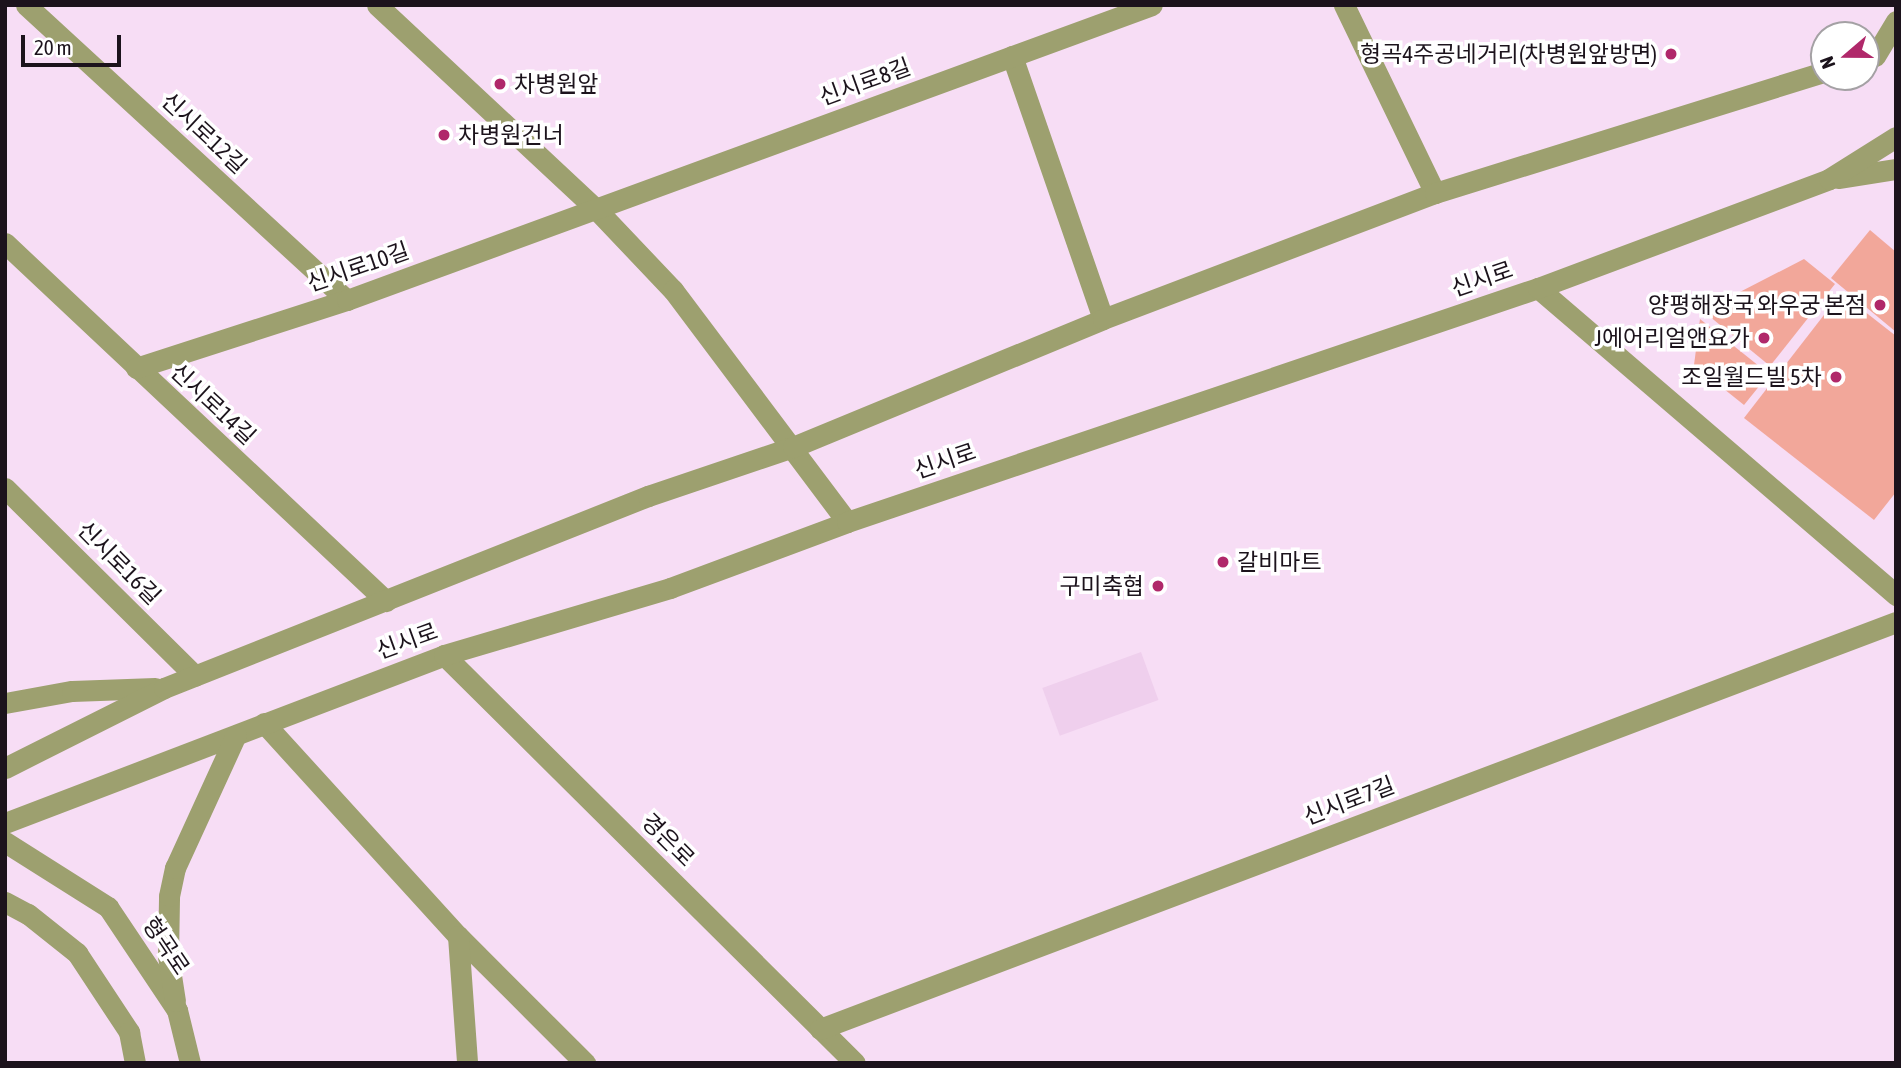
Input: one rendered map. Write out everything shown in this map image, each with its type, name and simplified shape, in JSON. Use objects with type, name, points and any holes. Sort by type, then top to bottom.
[{"type":"street","name":"신시로12길","points":[[26,5],[347,300]]},
{"type":"street","points":[[377,5],[596,209],[673,290],[847,522]]},
{"type":"street","name":"신시로8길","points":[[596,209],[1152,5]]},
{"type":"street","points":[[1344,5],[1435,193]]},
{"type":"street","points":[[1880,53],[1896,21]]},
{"type":"street","points":[[1013,56],[1103,319]]},
{"type":"street","name":"신시로","points":[[5,768],[164,688],[648,496],[793,447],[1103,319],[1435,193],[1810,76]]},
{"type":"street","name":"신시로","points":[[5,823],[444,655],[670,587],[847,522],[1538,288],[1829,179],[1896,137]]},
{"type":"street","points":[[1829,179],[1896,169]]},
{"type":"street","name":"신시로10길","points":[[136,368],[347,300],[596,209]]},
{"type":"street","name":"신시로14길","points":[[5,243],[386,601]]},
{"type":"street","points":[[1538,288],[1896,595]]},
{"type":"street","name":"신시로16길","points":[[5,488],[195,676]]},
{"type":"street","name":"신시로7길","points":[[820,1029],[1896,622]]},
{"type":"street","name":"경은로","points":[[444,655],[855,1063]]},
{"type":"street","points":[[5,703],[72,691],[164,688]]},
{"type":"street","points":[[264,723],[457,936],[585,1063]]},
{"type":"street","points":[[177,1010],[168,957],[169,896],[175,868],[236,735]]},
{"type":"street","name":"형곡로","points":[[5,842],[108,908],[177,1010],[190,1063]]},
{"type":"street","points":[[5,902],[28,914],[76,953],[129,1032],[135,1063]]},
{"type":"street","points":[[457,936],[467,1063]]},
{"type":"shaded area","points":[[1141,652],[1158,700],[1060,736],[1042,688]]},
{"type":"building","name":"양평해장국 와우궁 본점","points":[[1870,230],[1896,252],[1896,332],[1831,278]]},
{"type":"building","name":"J에어리얼앤요가","points":[[1804,259],[1835,284],[1770,366],[1703,311]]},
{"type":"building","name":"조일월드빌 5차","points":[[1841,293],[1896,336],[1896,492],[1874,520],[1744,418]]},
{"type":"building","points":[[1700,319],[1769,374],[1744,405],[1694,365]]},
{"type":"place","name":"형곡4주공네거리(차병원앞방면)","points":[[1671,54]]},
{"type":"place","name":"차병원앞","points":[[500,84]]},
{"type":"place","name":"차병원건너","points":[[444,135]]},
{"type":"place","name":"양평해장국 와우궁 본점","points":[[1880,305]]},
{"type":"place","name":"J에어리얼앤요가","points":[[1764,338]]},
{"type":"place","name":"조일월드빌 5차","points":[[1836,377]]},
{"type":"place","name":"갈비마트","points":[[1223,562]]},
{"type":"place","name":"구미축협","points":[[1158,586]]}]
